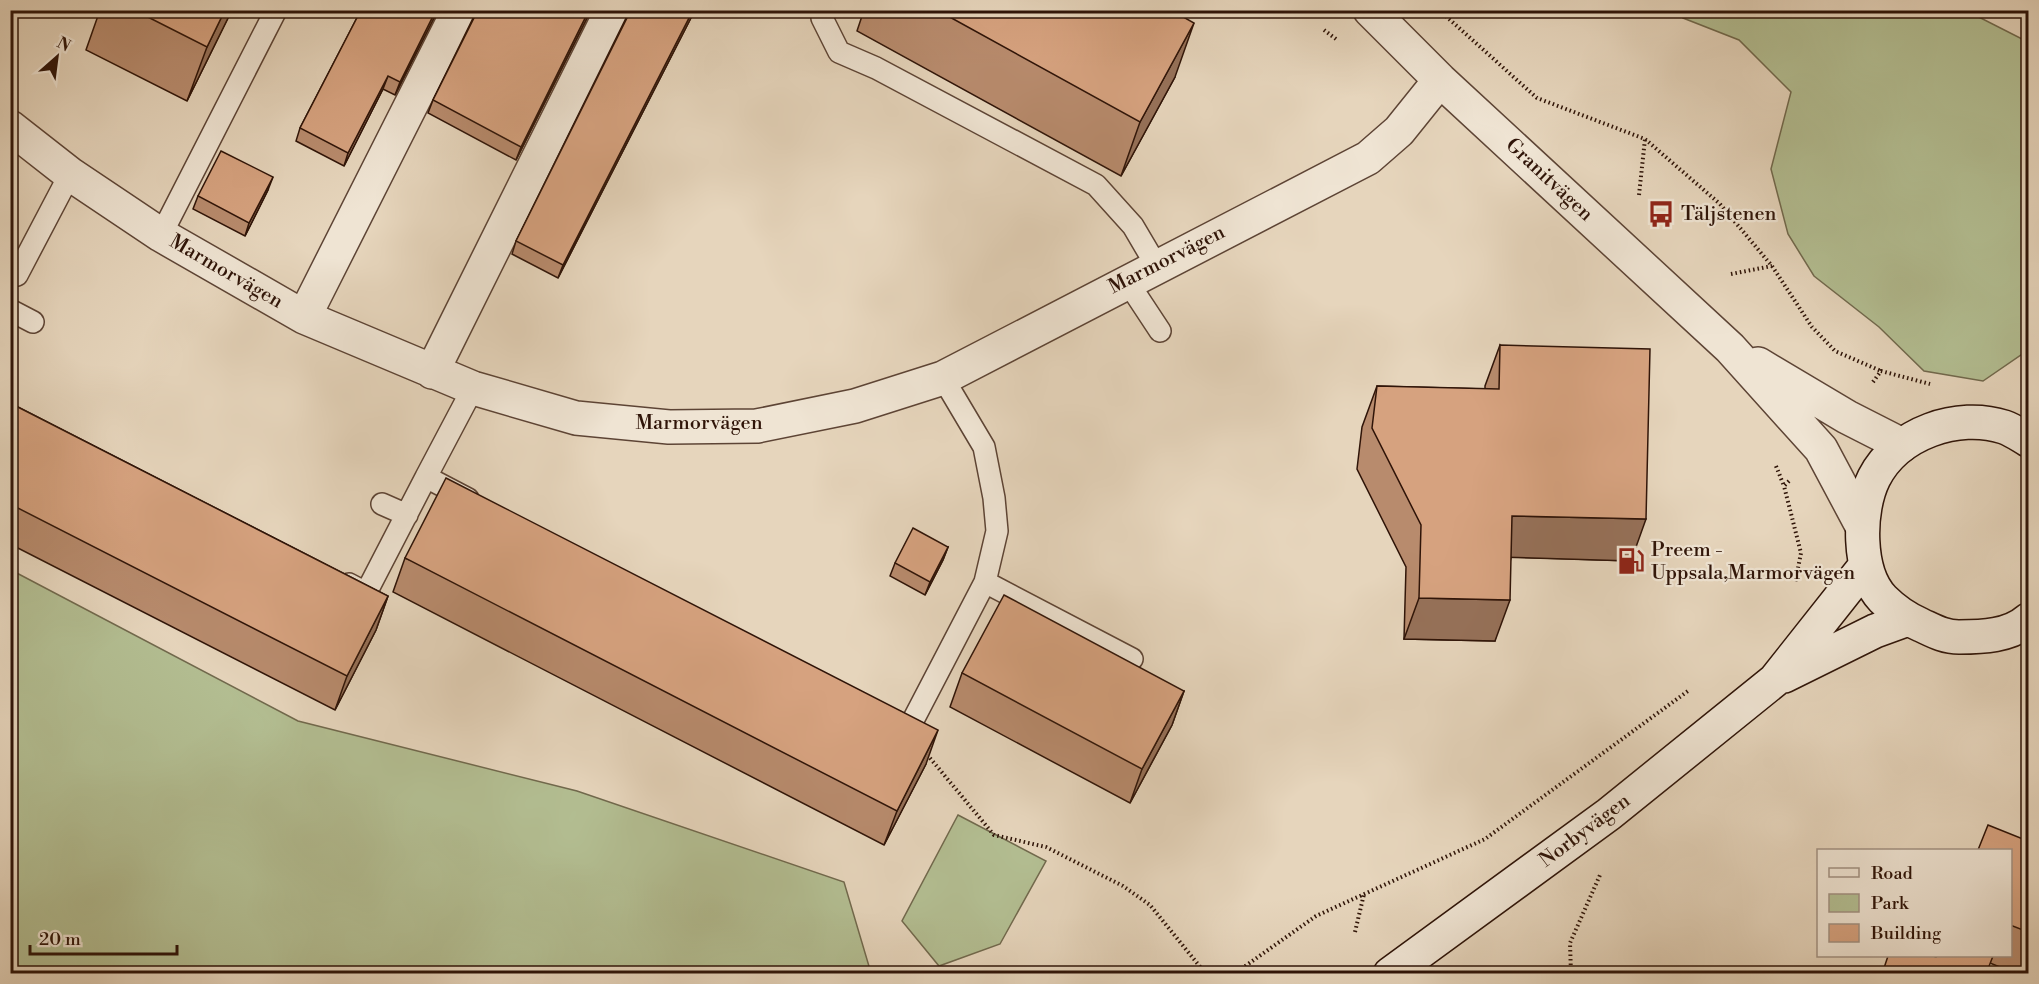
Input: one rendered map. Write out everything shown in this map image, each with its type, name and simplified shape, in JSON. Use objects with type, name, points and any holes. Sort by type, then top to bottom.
[{"type":"street","points":[[304,317],[459,10]]},
{"type":"street","points":[[432,372],[612,10]]},
{"type":"street","name":"Granitvägen","points":[[1370,10],[1440,80],[1730,348],[1821,449],[1861,524]]},
{"type":"street","name":"Marmorvägen","points":[[10,127],[70,174],[161,235],[304,317],[432,372],[472,388],[576,418],[669,427],[757,426],[855,406],[943,378],[1156,265],[1368,158],[1399,131],[1440,80]]},
{"type":"street","name":"Granitvägen","points":[[1730,348],[1847,417],[1902,445]]},
{"type":"street","points":[[2028,440],[2004,427],[1970,422],[1934,427],[1902,445],[1875,477],[1861,524],[1866,565],[1882,598],[1908,620],[1946,637],[1986,638],[2023,625],[2028,620]]},
{"type":"street","name":"Norbyvägen","points":[[1390,974],[1609,814],[1774,680],[1866,565]]},
{"type":"street","name":"Norbyvägen","points":[[1774,680],[1875,631],[1908,620]]},
{"type":"lane","points":[[161,235],[276,10]]},
{"type":"lane","points":[[822,10],[822,18],[839,52],[876,68],[1096,185],[1133,226],[1156,265]]},
{"type":"lane","points":[[13,278],[70,174]]},
{"type":"lane","points":[[1127,281],[1160,331]]},
{"type":"lane","points":[[10,310],[33,322]]},
{"type":"lane","points":[[877,712],[909,728],[985,582],[997,531],[994,498],[984,447],[943,378]]},
{"type":"lane","points":[[335,577],[366,593],[472,388]]},
{"type":"lane","points":[[426,477],[489,510]]},
{"type":"lane","points":[[382,504],[407,515]]},
{"type":"lane","points":[[985,582],[1132,659]]},
{"type":"path","points":[[1439,10],[1537,98],[1645,139],[1720,204],[1772,266],[1812,327],[1835,351],[1881,371],[1940,385]]},
{"type":"path","points":[[1639,195],[1645,139]]},
{"type":"path","points":[[1731,274],[1772,266]]},
{"type":"path","points":[[1847,417],[1881,371]]},
{"type":"path","points":[[1794,587],[1801,553],[1784,486],[1821,449]]},
{"type":"path","points":[[1234,974],[1316,916],[1485,839],[1697,684]]},
{"type":"path","points":[[909,728],[971,810],[994,835],[1046,846],[1123,886],[1150,905],[1206,974]]},
{"type":"path","points":[[1571,974],[1570,943],[1603,868]]},
{"type":"path","points":[[1355,932],[1364,893]]},
{"type":"green space","points":[[1675,11],[1967,11],[2028,42],[2028,350],[1983,381],[1924,371],[1879,327],[1814,276],[1788,234],[1771,169],[1791,92],[1739,40],[1683,18]]},
{"type":"green space","points":[[11,570],[298,721],[577,791],[844,882],[871,973],[11,973]]},
{"type":"green space","points":[[958,815],[1046,861],[1000,944],[939,966],[902,921]]},
{"type":"building","points":[[134,10],[225,10],[207,47]]},
{"type":"building","points":[[361,10],[436,10],[400,82],[388,76],[348,153],[300,128]]},
{"type":"building","points":[[478,10],[589,10],[521,147],[433,100]]},
{"type":"building","points":[[631,10],[693,10],[563,265],[516,241]]},
{"type":"building","points":[[937,10],[1171,10],[1194,23],[1140,122]]},
{"type":"building","points":[[221,151],[273,177],[249,223],[198,196]]},
{"type":"building","points":[[1500,345],[1650,349],[1646,519],[1512,516],[1510,600],[1419,598],[1421,525],[1372,428],[1377,386],[1499,389]]},
{"type":"building","points":[[10,403],[388,596],[347,676],[10,504]]},
{"type":"building","points":[[446,478],[938,730],[897,811],[405,558]]},
{"type":"building","points":[[913,528],[948,547],[930,582],[895,563]]},
{"type":"building","points":[[1004,595],[1184,691],[1142,769],[962,673]]},
{"type":"building","points":[[1988,825],[2028,841],[2028,932],[2012,926],[2012,849],[1978,849]]},
{"type":"building","points":[[1888,957],[1993,957],[1986,974],[1882,974]]},
{"type":"place","name":"Täljstenen","points":[[1661,214]]},
{"type":"place","name":"Preem - Uppsala,Marmorvägen","points":[[1631,561]]}]
